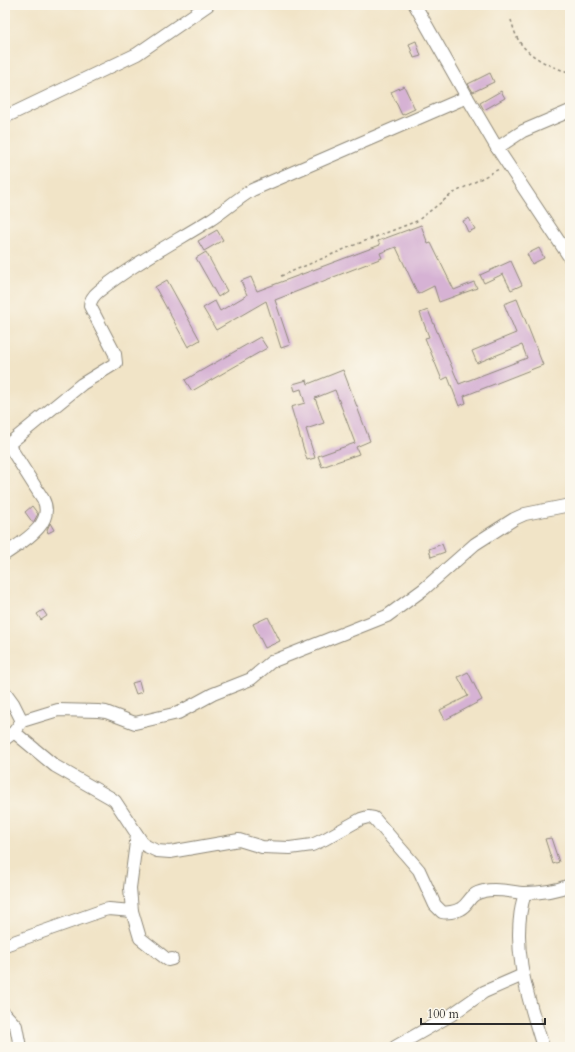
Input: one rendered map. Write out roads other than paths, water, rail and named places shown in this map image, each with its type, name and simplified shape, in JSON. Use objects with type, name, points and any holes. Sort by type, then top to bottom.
[{"type":"street","points":[[5,117],[137,54],[208,5]]},
{"type":"street","points":[[415,5],[467,97],[498,148],[570,258]]},
{"type":"street","points":[[5,554],[38,529],[46,516],[46,504],[6,445],[82,384],[116,363],[115,354],[90,306],[90,302],[97,292],[121,275],[217,215],[252,190],[467,97]]},
{"type":"street","points":[[498,148],[523,131],[570,111]]},
{"type":"street","points":[[570,505],[526,514],[514,519],[475,544],[424,589],[387,616],[271,662],[251,679],[220,691],[178,712],[135,723],[106,712],[58,710],[22,721],[9,735],[55,766],[115,801],[146,846],[163,852],[239,840],[262,847],[290,848],[312,845],[326,839],[361,819],[371,817],[374,818],[419,870],[435,905],[442,912],[448,913],[460,909],[472,896],[485,890],[525,893],[550,891],[570,885]]},
{"type":"street","points":[[5,692],[13,703],[22,721]]},
{"type":"street","points":[[137,835],[130,888],[132,911],[140,938],[168,960],[172,959]]},
{"type":"street","points":[[525,893],[521,905],[520,917],[520,944],[523,975],[527,995],[543,1047]]},
{"type":"street","points":[[5,945],[104,910],[132,911]]},
{"type":"street","points":[[395,1047],[451,1015],[484,992],[523,975]]},
{"type":"street","points":[[5,1014],[16,1026],[20,1047]]}]
